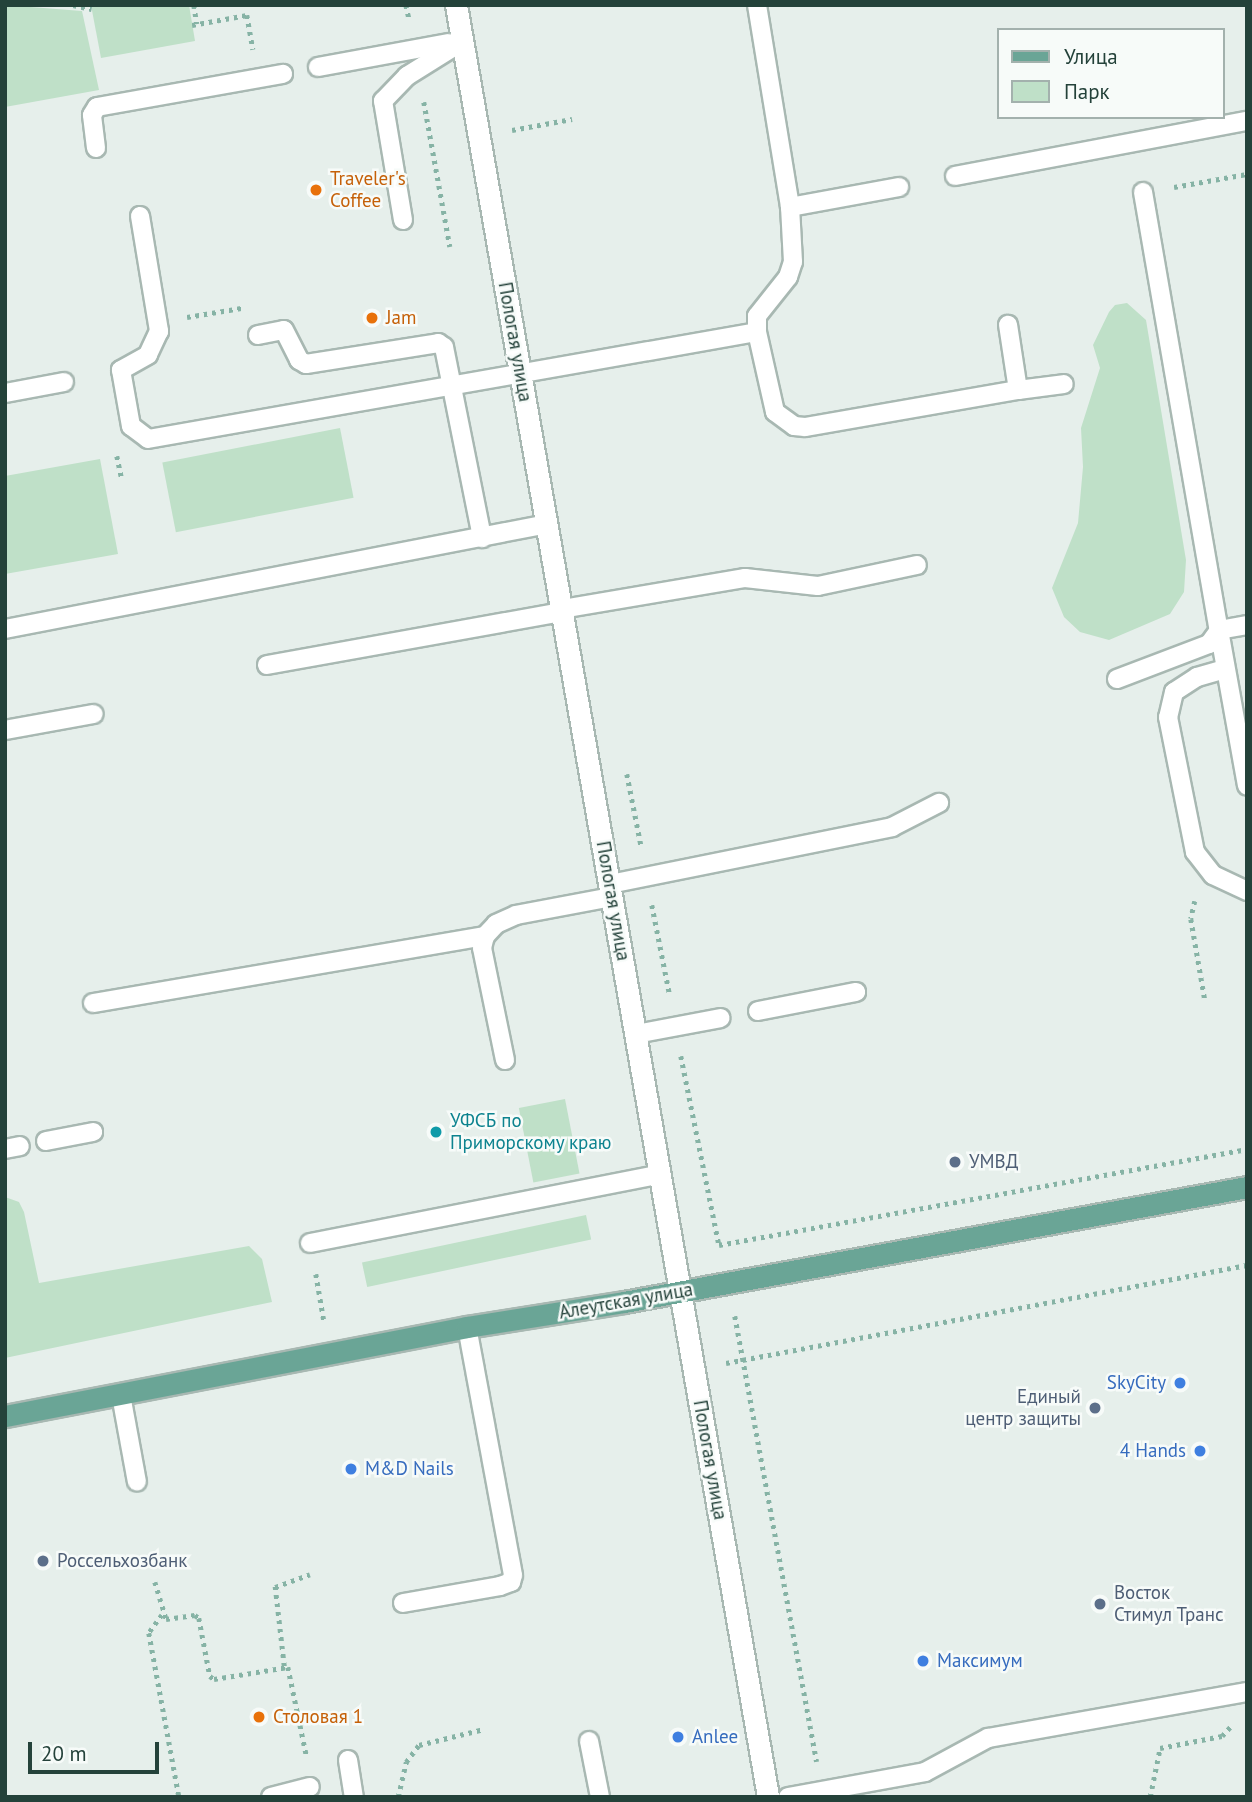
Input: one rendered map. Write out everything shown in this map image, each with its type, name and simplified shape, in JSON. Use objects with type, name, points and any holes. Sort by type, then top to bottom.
[{"type":"main road","name":"Пологая улица","points":[[456,5],[768,1797]]},
{"type":"main road","name":"Алеутская улица","points":[[5,1416],[332,1356],[467,1326],[681,1292],[1247,1187]]},
{"type":"lane","points":[[757,5],[790,207],[793,262],[788,277],[757,316],[757,332],[775,412],[794,426],[1065,384]]},
{"type":"lane","points":[[318,67],[416,59],[463,41]]},
{"type":"lane","points":[[403,220],[383,101],[416,59]]},
{"type":"lane","points":[[96,148],[92,115],[97,107],[283,74]]},
{"type":"lane","points":[[955,176],[1247,121]]},
{"type":"lane","points":[[790,207],[899,187]]},
{"type":"lane","points":[[1143,192],[1247,786]]},
{"type":"lane","points":[[140,216],[159,321],[156,344],[148,355],[121,370],[131,426],[148,439],[757,332]]},
{"type":"lane","points":[[1008,325],[1018,390]]},
{"type":"lane","points":[[258,335],[285,330],[306,364],[438,342],[447,356],[482,538]]},
{"type":"lane","points":[[5,393],[64,382]]},
{"type":"lane","points":[[5,629],[547,524]]},
{"type":"lane","points":[[267,665],[745,578],[818,586],[917,565]]},
{"type":"lane","points":[[1117,679],[1209,644],[1219,630],[1247,625]]},
{"type":"lane","points":[[1225,669],[1182,685],[1168,702],[1195,852],[1213,875],[1247,891]]},
{"type":"lane","points":[[5,730],[94,713]]},
{"type":"lane","points":[[505,1060],[482,948],[485,936],[496,924],[516,915],[610,890],[647,876],[892,827],[939,803]]},
{"type":"lane","points":[[93,1003],[485,936]]},
{"type":"lane","points":[[758,1011],[856,992]]},
{"type":"lane","points":[[636,1034],[721,1018]]},
{"type":"lane","points":[[46,1141],[93,1132]]},
{"type":"lane","points":[[310,1243],[660,1174]]},
{"type":"lane","points":[[403,1603],[500,1586],[511,1582],[513,1575],[467,1326]]},
{"type":"lane","points":[[121,1395],[137,1482]]},
{"type":"lane","points":[[788,1797],[925,1772],[988,1738],[1247,1692]]},
{"type":"lane","points":[[589,1741],[600,1797]]},
{"type":"lane","points":[[348,1760],[354,1797]]},
{"type":"lane","points":[[273,1797],[310,1787]]},
{"type":"path","points":[[73,5],[92,9]]},
{"type":"path","points":[[194,5],[195,24],[247,15],[254,58]]},
{"type":"path","points":[[406,5],[450,247]]},
{"type":"path","points":[[509,118],[514,144]]},
{"type":"path","points":[[512,130],[572,119]]},
{"type":"path","points":[[1143,192],[1247,174]]},
{"type":"path","points":[[159,321],[245,308],[254,312],[258,335]]},
{"type":"path","points":[[626,767],[675,1027],[744,1359],[822,1790]]},
{"type":"path","points":[[1205,1000],[1191,919],[1195,900],[1213,875]]},
{"type":"path","points":[[719,1245],[1247,1149]]},
{"type":"path","points":[[310,1243],[332,1356]]},
{"type":"path","points":[[744,1359],[1247,1265]]},
{"type":"path","points":[[310,1574],[275,1587],[285,1666],[290,1671],[310,1787]]},
{"type":"path","points":[[155,1582],[162,1615],[166,1619],[199,1618],[210,1676],[215,1679],[285,1666]]},
{"type":"path","points":[[162,1615],[149,1633],[179,1797]]},
{"type":"path","points":[[397,1797],[414,1749],[428,1741],[484,1728]]},
{"type":"path","points":[[1150,1797],[1160,1748],[1222,1736],[1230,1729]]},
{"type":"green space","points":[[5,5],[82,11],[99,90],[5,107]]},
{"type":"green space","points":[[91,5],[189,5],[195,41],[101,58]]},
{"type":"green space","points":[[1127,303],[1146,320],[1186,560],[1184,592],[1170,614],[1109,640],[1080,632],[1064,617],[1052,588],[1078,523],[1083,467],[1081,428],[1100,368],[1093,345],[1109,312],[1115,305]]},
{"type":"green space","points":[[340,428],[354,498],[176,532],[162,463]]},
{"type":"green space","points":[[100,459],[118,554],[5,574],[5,476]]},
{"type":"green space","points":[[565,1099],[580,1174],[533,1183],[519,1108]]},
{"type":"green space","points":[[5,1197],[19,1202],[24,1212],[39,1283],[249,1246],[262,1259],[272,1302],[5,1358]]},
{"type":"green space","points":[[586,1215],[591,1239],[367,1287],[362,1263]]},
{"type":"place","name":"Traveler's Coffee","points":[[316,190]]},
{"type":"place","name":"Jam","points":[[372,318]]},
{"type":"place","name":"УФСБ по Приморскому краю","points":[[436,1132]]},
{"type":"place","name":"УМВД","points":[[955,1162]]},
{"type":"place","name":"SkyCity","points":[[1180,1383]]},
{"type":"place","name":"Единый центр защиты","points":[[1095,1408]]},
{"type":"place","name":"4 Hands","points":[[1200,1451]]},
{"type":"place","name":"M&D Nails","points":[[351,1469]]},
{"type":"place","name":"Россельхозбанк","points":[[43,1561]]},
{"type":"place","name":"Восток Стимул Транс","points":[[1100,1604]]},
{"type":"place","name":"Максимум","points":[[923,1661]]},
{"type":"place","name":"Столовая 1","points":[[259,1717]]},
{"type":"place","name":"Anlee","points":[[678,1737]]}]
